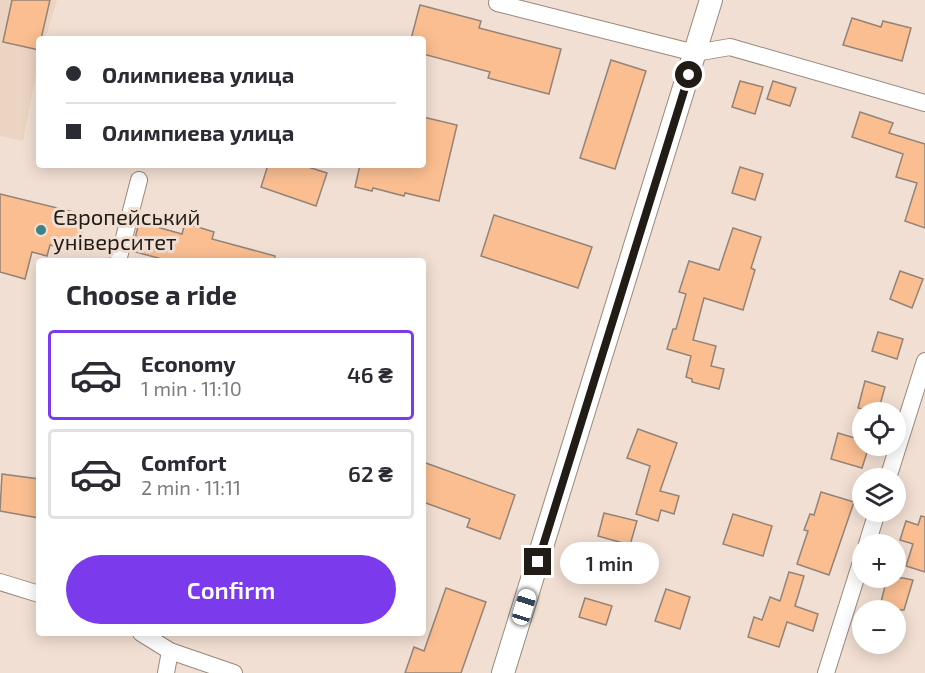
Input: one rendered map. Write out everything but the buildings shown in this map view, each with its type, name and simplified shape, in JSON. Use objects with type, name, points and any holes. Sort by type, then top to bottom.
[{"type":"main road","points":[[503,673],[711,0]]},
{"type":"street","points":[[497,3],[695,53],[730,46],[925,102]]},
{"type":"street","points":[[119,258],[139,180]]},
{"type":"street","points":[[891,468],[925,361]]},
{"type":"street","points":[[0,582],[36,593]]},
{"type":"street","points":[[826,673],[853,588]]},
{"type":"street","points":[[146,636],[170,651],[234,673]]},
{"type":"street","points":[[166,673],[170,651]]},
{"type":"shaded area","points":[[0,0],[57,0],[46,36],[36,36],[36,75],[23,141],[0,136]]},
{"type":"place","name":"Європейський університет","points":[[41,230]]},
{"type":"route","points":[[538,562],[689,75]]}]
